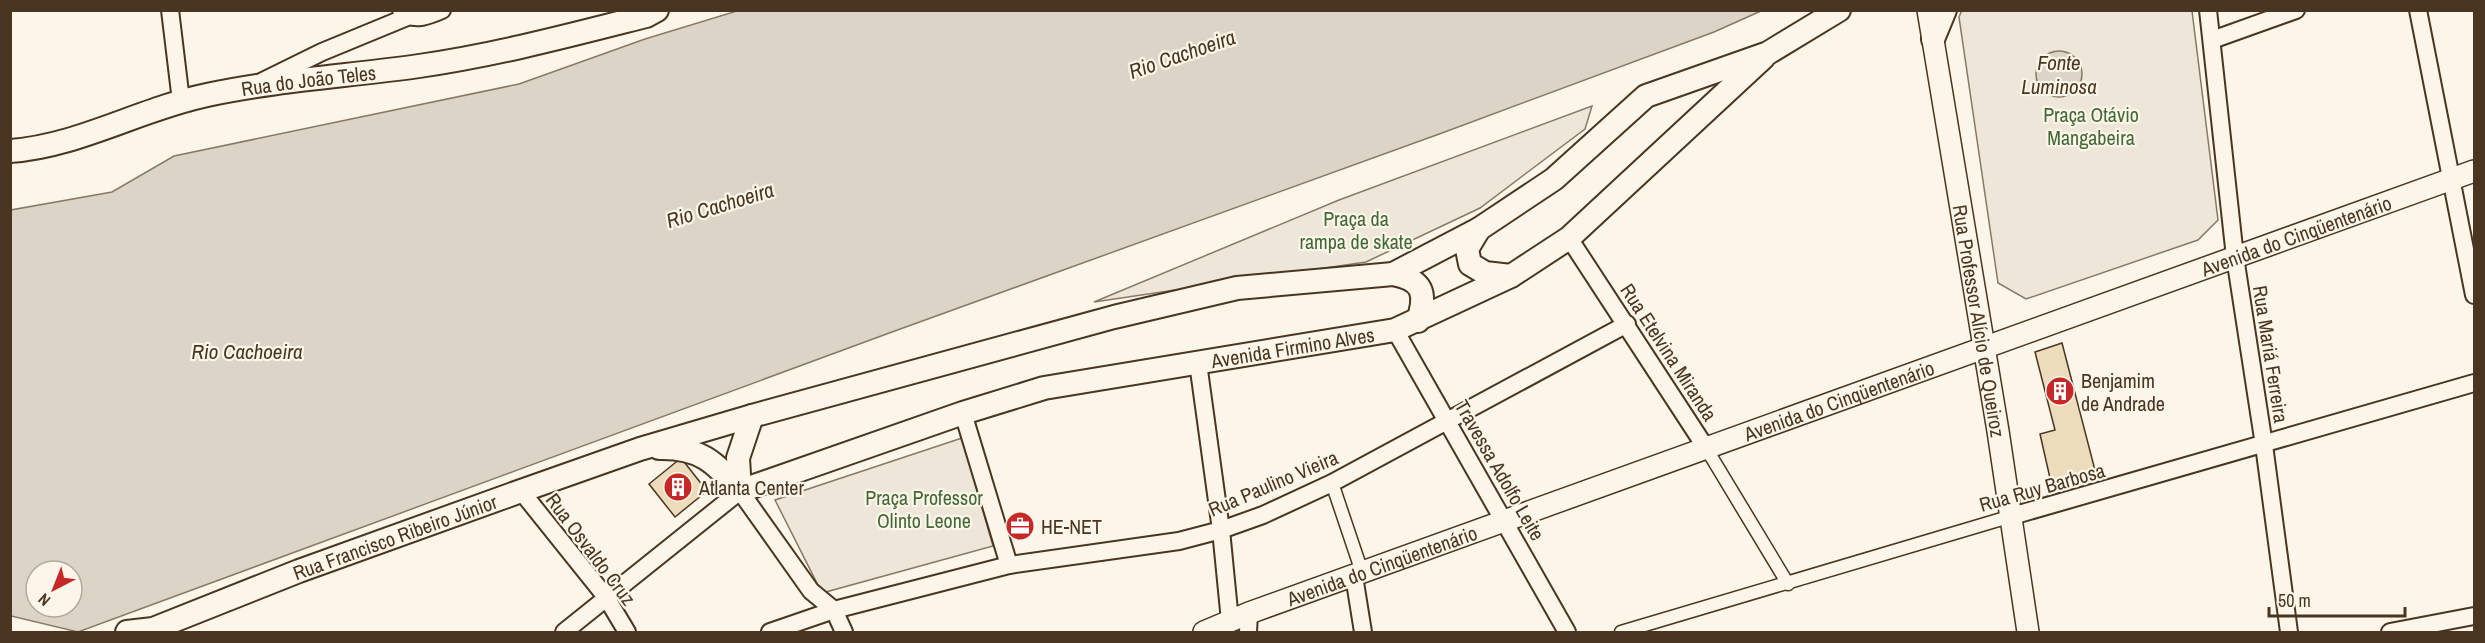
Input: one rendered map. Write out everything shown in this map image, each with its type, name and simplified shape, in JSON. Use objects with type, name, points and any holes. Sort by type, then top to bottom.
[{"type":"main road","name":"Rua do João Teles","points":[[10,151],[64,142],[181,101],[250,87],[422,65],[508,50],[576,34],[602,10]]},
{"type":"main road","points":[[576,34],[646,16],[657,10]]},
{"type":"main road","name":"Avenida Firmino Alves","points":[[740,491],[963,413],[1044,388],[1395,330],[1418,321],[1511,276],[1569,238],[1768,53],[1839,10]]},
{"type":"main road","points":[[1933,39],[1945,10]]},
{"type":"main road","name":"Avenida Firmino Alves","points":[[752,416],[1114,317],[1237,288],[1393,274],[1479,230],[1554,179],[1646,96],[1768,53]]},
{"type":"main road","points":[[1479,230],[1467,249],[1470,264],[1485,273],[1511,276]]},
{"type":"main road","points":[[1393,274],[1410,278],[1421,290],[1424,302],[1418,321]]},
{"type":"main road","points":[[740,491],[738,458],[752,416]]},
{"type":"main road","name":"Rua Francisco Ribeiro Júnior","points":[[127,633],[151,631],[299,571],[521,491],[640,449],[752,416]]},
{"type":"main road","name":"Rua Francisco Ribeiro Júnior","points":[[640,449],[680,448],[702,454],[723,471],[740,491]]},
{"type":"street","points":[[170,10],[181,101]]},
{"type":"street","points":[[250,87],[404,14],[419,19],[442,10]]},
{"type":"street","name":"Rua Professor Alício de Queiroz","points":[[1928,10],[2012,516],[2028,633]]},
{"type":"street","name":"Rua Mariá Ferreira","points":[[2208,10],[2235,257],[2264,445],[2289,633]]},
{"type":"street","points":[[2212,40],[2296,10]]},
{"type":"street","points":[[2418,10],[2475,295]]},
{"type":"street","name":"Avenida do Cinqüentenário","points":[[1204,633],[1243,622],[1358,574],[2475,171]]},
{"type":"street","name":"Rua Etelvina Miranda","points":[[1569,238],[1706,448],[1788,584]]},
{"type":"street","name":"Rua Paulino Vieira","points":[[770,633],[834,610],[1010,565],[1179,541],[1221,530],[1263,515],[1332,483],[1627,324]]},
{"type":"street","name":"Travessa Adolfo Leite","points":[[1395,330],[1506,521],[1567,633]]},
{"type":"street","points":[[1198,363],[1221,530],[1243,622]]},
{"type":"street","name":"Rua Ruy Barbosa","points":[[1621,633],[2012,516],[2475,383]]},
{"type":"street","points":[[963,413],[1010,565]]},
{"type":"street","points":[[1332,483],[1358,574],[1363,633]]},
{"type":"street","name":"Rua Osvaldo Cruz","points":[[521,491],[606,597],[627,633]]},
{"type":"street","points":[[564,633],[740,491],[811,591],[834,610],[844,633]]},
{"type":"street","points":[[2390,633],[2475,616]]},
{"type":"green space","name":"Praça Otávio Mangabeira","points":[[1962,10],[2192,11],[2218,220],[2198,240],[2026,299],[1998,283],[1959,17]]},
{"type":"green space","name":"Praça da rampa de skate","points":[[1592,106],[1585,129],[1480,208],[1366,262],[1094,302],[1339,200]]},
{"type":"green space","name":"Praça Professor Olinto Leone","points":[[962,438],[993,546],[822,593],[775,500]]},
{"type":"water","name":"Rio Cachoeira","points":[[737,10],[1761,11],[1714,32],[1442,133],[892,332],[78,632],[11,616],[11,210],[112,192],[174,156],[519,84],[645,39]]},
{"type":"water","name":"Fonte Luminosa","points":[[2059,51],[2075,58],[2082,74],[2075,90],[2059,97],[2043,90],[2036,74],[2043,58]]},
{"type":"building","name":"Benjamim de Andrade","points":[[2062,343],[2096,474],[2052,487],[2040,434],[2055,430],[2035,352]]},
{"type":"building","name":"Atlanta Center","points":[[681,458],[707,491],[675,517],[649,484]]},
{"type":"place","name":"Benjamim de Andrade","points":[[2060,391]]},
{"type":"place","name":"Atlanta Center","points":[[678,487]]},
{"type":"place","name":"HE-NET","points":[[1020,526]]}]
